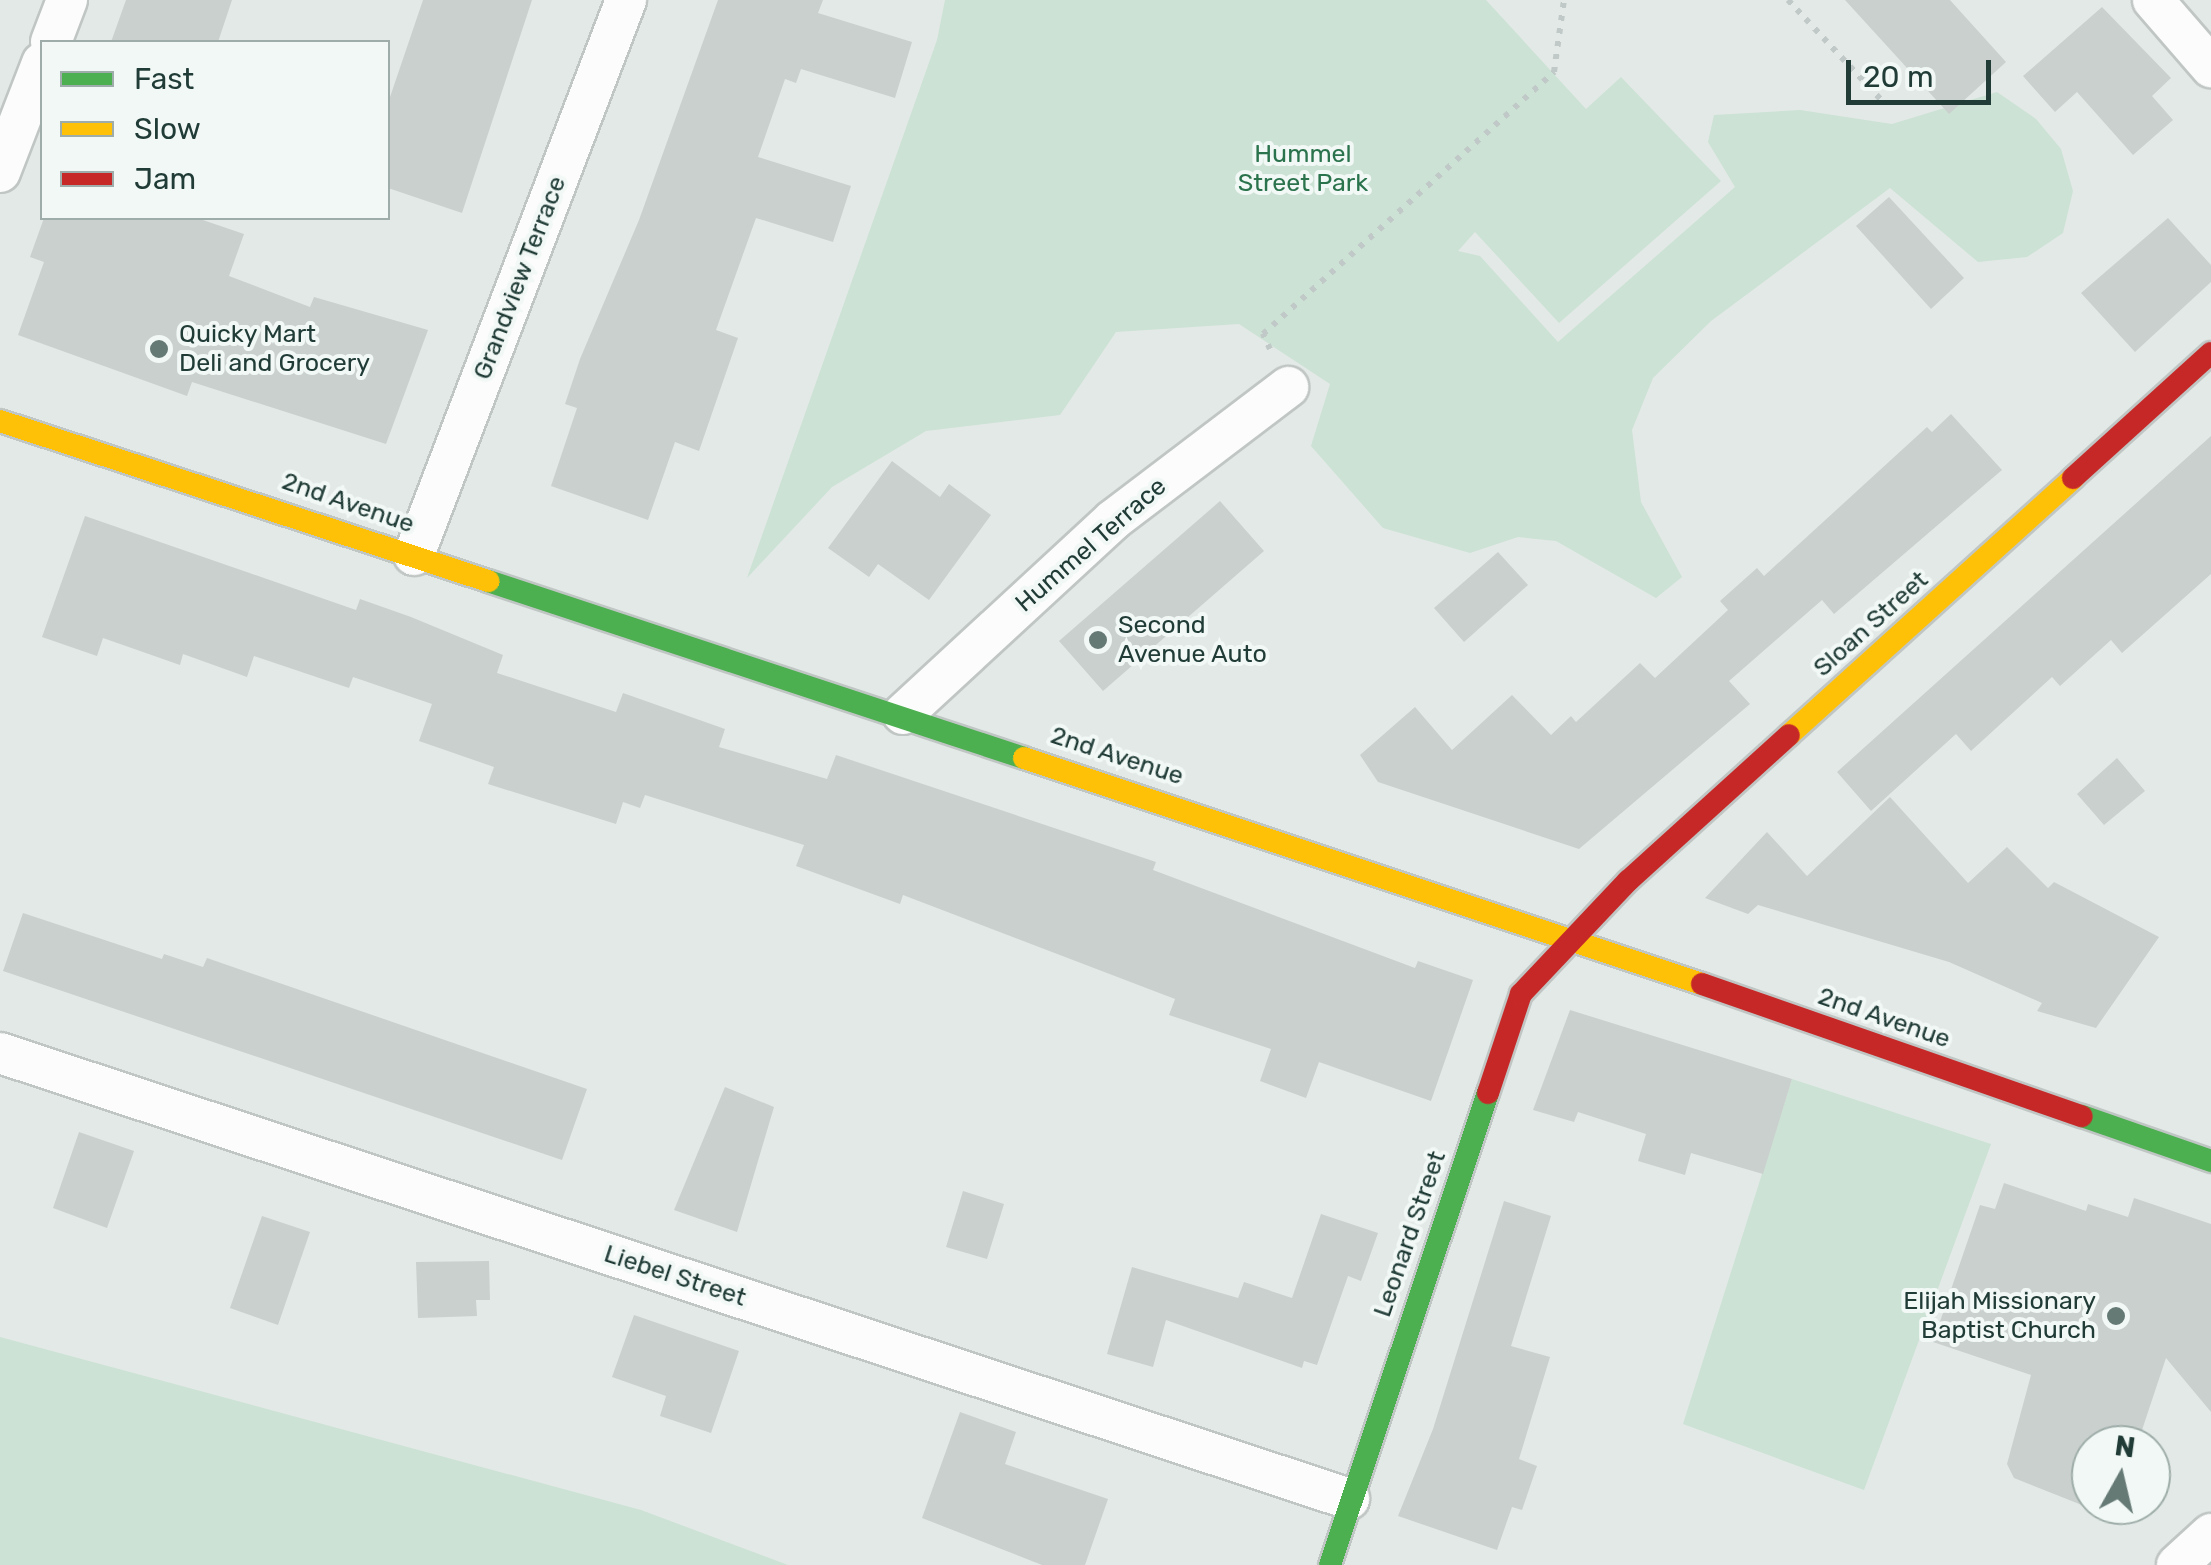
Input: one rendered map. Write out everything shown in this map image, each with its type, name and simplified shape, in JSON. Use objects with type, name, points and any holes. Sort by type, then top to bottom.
[{"type":"street","points":[[51,40],[67,0]]},
{"type":"street","name":"Grandview Terrace","points":[[414,555],[626,0]]},
{"type":"street","points":[[2154,0],[2211,67]]},
{"type":"street","points":[[0,172],[40,68]]},
{"type":"street","name":"Sloan Street","points":[[1572,938],[2211,353]]},
{"type":"street","name":"Hummel Terrace","points":[[902,714],[1112,520],[1288,387]]},
{"type":"street","name":"2nd Avenue","points":[[0,420],[902,714],[1572,938],[2211,1161]]},
{"type":"street","name":"Leonard Street","points":[[1343,1561],[1349,1499],[1520,994],[1572,938]]},
{"type":"street","name":"Liebel Street","points":[[0,1054],[1349,1499]]},
{"type":"street","points":[[2177,1565],[2211,1534]]},
{"type":"path","points":[[1288,387],[1264,334],[1554,72],[1564,0]]},
{"type":"path","points":[[1788,0],[1883,102]]},
{"type":"green space","name":"Hummel Street Park","points":[[945,0],[1486,0],[1586,109],[1621,77],[1721,181],[1559,323],[1475,232],[1458,251],[1480,256],[1558,342],[1735,187],[1708,142],[1714,115],[1800,110],[1892,124],[1997,92],[2036,119],[2061,149],[2073,191],[2063,233],[2027,257],[1978,262],[1890,188],[1711,321],[1653,378],[1632,430],[1641,502],[1682,577],[1656,598],[1556,541],[1518,537],[1470,553],[1383,528],[1311,446],[1330,384],[1239,324],[1116,332],[1060,415],[926,431],[832,487],[747,578],[937,40]]},
{"type":"green space","points":[[1792,1079],[1991,1144],[1864,1490],[1683,1424]]},
{"type":"green space","points":[[0,1337],[641,1510],[788,1565],[0,1565]]},
{"type":"building","points":[[126,0],[232,0],[219,40],[112,40]]},
{"type":"building","points":[[423,0],[532,0],[462,213],[390,189],[390,97]]},
{"type":"building","points":[[718,0],[823,0],[818,13],[912,42],[895,98],[801,69],[796,83],[785,79],[758,157],[851,186],[833,242],[756,218],[716,330],[738,338],[699,451],[675,442],[648,520],[551,486],[577,408],[565,404],[580,359],[639,220]]},
{"type":"building","points":[[1845,0],[1950,0],[2006,62],[1949,114]]},
{"type":"building","points":[[2102,7],[2171,78],[2152,96],[2173,120],[2133,155],[2077,92],[2055,112],[2023,76]]},
{"type":"building","points":[[1889,197],[1964,278],[1931,309],[1856,226]]},
{"type":"building","points":[[2168,218],[2211,265],[2211,282],[2135,352],[2081,293]]},
{"type":"building","points":[[43,220],[203,220],[244,234],[229,276],[310,307],[314,297],[428,330],[386,444],[192,382],[187,396],[18,335],[44,262],[30,257]]},
{"type":"building","points":[[1951,414],[2002,470],[1834,614],[1822,600],[1729,681],[1750,704],[1579,849],[1378,782],[1360,755],[1415,707],[1452,750],[1512,695],[1551,735],[1571,716],[1576,722],[1640,663],[1655,678],[1728,610],[1720,601],[1757,568],[1764,576],[1927,427],[1932,432]]},
{"type":"building","points":[[2211,436],[2211,574],[2122,653],[2111,640],[2060,686],[2052,677],[1971,751],[1956,734],[1871,811],[1837,772]]},
{"type":"building","points":[[892,461],[940,497],[949,484],[991,515],[929,600],[878,564],[869,577],[828,548]]},
{"type":"building","points":[[1220,501],[1264,551],[1103,691],[1059,641]]},
{"type":"building","points":[[85,516],[356,610],[360,599],[411,617],[503,655],[497,673],[616,712],[623,693],[725,729],[719,747],[827,779],[836,755],[1156,862],[1153,870],[1415,968],[1418,961],[1473,980],[1431,1101],[1319,1062],[1306,1098],[1260,1081],[1271,1049],[1169,1015],[1175,999],[903,895],[900,904],[796,866],[804,845],[645,795],[640,808],[623,802],[616,824],[488,784],[494,767],[419,741],[432,704],[353,677],[349,688],[254,656],[247,677],[183,654],[180,665],[103,638],[97,656],[42,637]]},
{"type":"building","points":[[1498,552],[1528,585],[1464,642],[1434,608]]},
{"type":"building","points":[[2117,758],[2145,791],[2104,825],[2077,794]]},
{"type":"building","points":[[1890,797],[1968,883],[2007,847],[2048,888],[2054,882],[2159,937],[2096,1028],[2037,1011],[2042,1003],[1949,962],[1758,905],[1748,914],[1705,898],[1767,832],[1807,876]]},
{"type":"building","points":[[23,913],[162,959],[164,954],[203,967],[207,958],[587,1089],[562,1160],[3,971]]},
{"type":"building","points":[[1570,1010],[1792,1079],[1763,1174],[1691,1153],[1685,1175],[1638,1161],[1646,1134],[1578,1112],[1574,1122],[1533,1110]]},
{"type":"building","points":[[725,1087],[774,1107],[737,1232],[674,1210]]},
{"type":"building","points":[[79,1132],[134,1151],[107,1228],[53,1208]]},
{"type":"building","points":[[2004,1183],[2086,1211],[2088,1204],[2128,1217],[2134,1198],[2211,1224],[2211,1412],[2166,1358],[2144,1425],[2071,1425],[2071,1501],[2014,1478],[2007,1464],[2031,1375],[1933,1342],[1980,1205],[1995,1209]]},
{"type":"building","points":[[963,1191],[1004,1204],[987,1259],[946,1247]]},
{"type":"building","points":[[1504,1201],[1551,1216],[1511,1346],[1550,1357],[1519,1459],[1537,1466],[1522,1510],[1512,1507],[1497,1550],[1398,1516],[1433,1429]]},
{"type":"building","points":[[1321,1214],[1378,1233],[1361,1281],[1348,1276],[1317,1365],[1304,1361],[1302,1368],[1166,1320],[1153,1367],[1107,1354],[1132,1267],[1238,1298],[1244,1282],[1292,1298]]},
{"type":"building","points":[[262,1216],[310,1232],[278,1325],[230,1308]]},
{"type":"building","points":[[489,1261],[490,1300],[476,1300],[477,1316],[418,1318],[416,1262]]},
{"type":"building","points":[[634,1315],[739,1351],[711,1433],[660,1416],[666,1396],[612,1377]]},
{"type":"building","points":[[960,1412],[1016,1432],[1005,1464],[1108,1499],[1085,1565],[1042,1565],[922,1518]]},
{"type":"traffic: fast","points":[[488,581],[1024,758]]},
{"type":"traffic: fast","points":[[1330,1565],[1488,1093]]},
{"type":"traffic: fast","points":[[2082,1116],[2211,1161]]},
{"type":"traffic: slow","points":[[0,421],[488,581]]},
{"type":"traffic: slow","points":[[1789,735],[2073,478]]},
{"type":"traffic: slow","points":[[1024,758],[1702,984]]},
{"type":"traffic: jam","points":[[2073,478],[2211,353]]},
{"type":"traffic: jam","points":[[1488,1093],[1521,994],[1628,881],[1789,735]]},
{"type":"traffic: jam","points":[[1702,984],[2082,1116]]},
{"type":"place","name":"Quicky Mart Deli and Grocery","points":[[159,349]]},
{"type":"place","name":"Second Avenue Auto","points":[[1098,640]]},
{"type":"place","name":"Elijah Missionary Baptist Church","points":[[2116,1316]]}]
